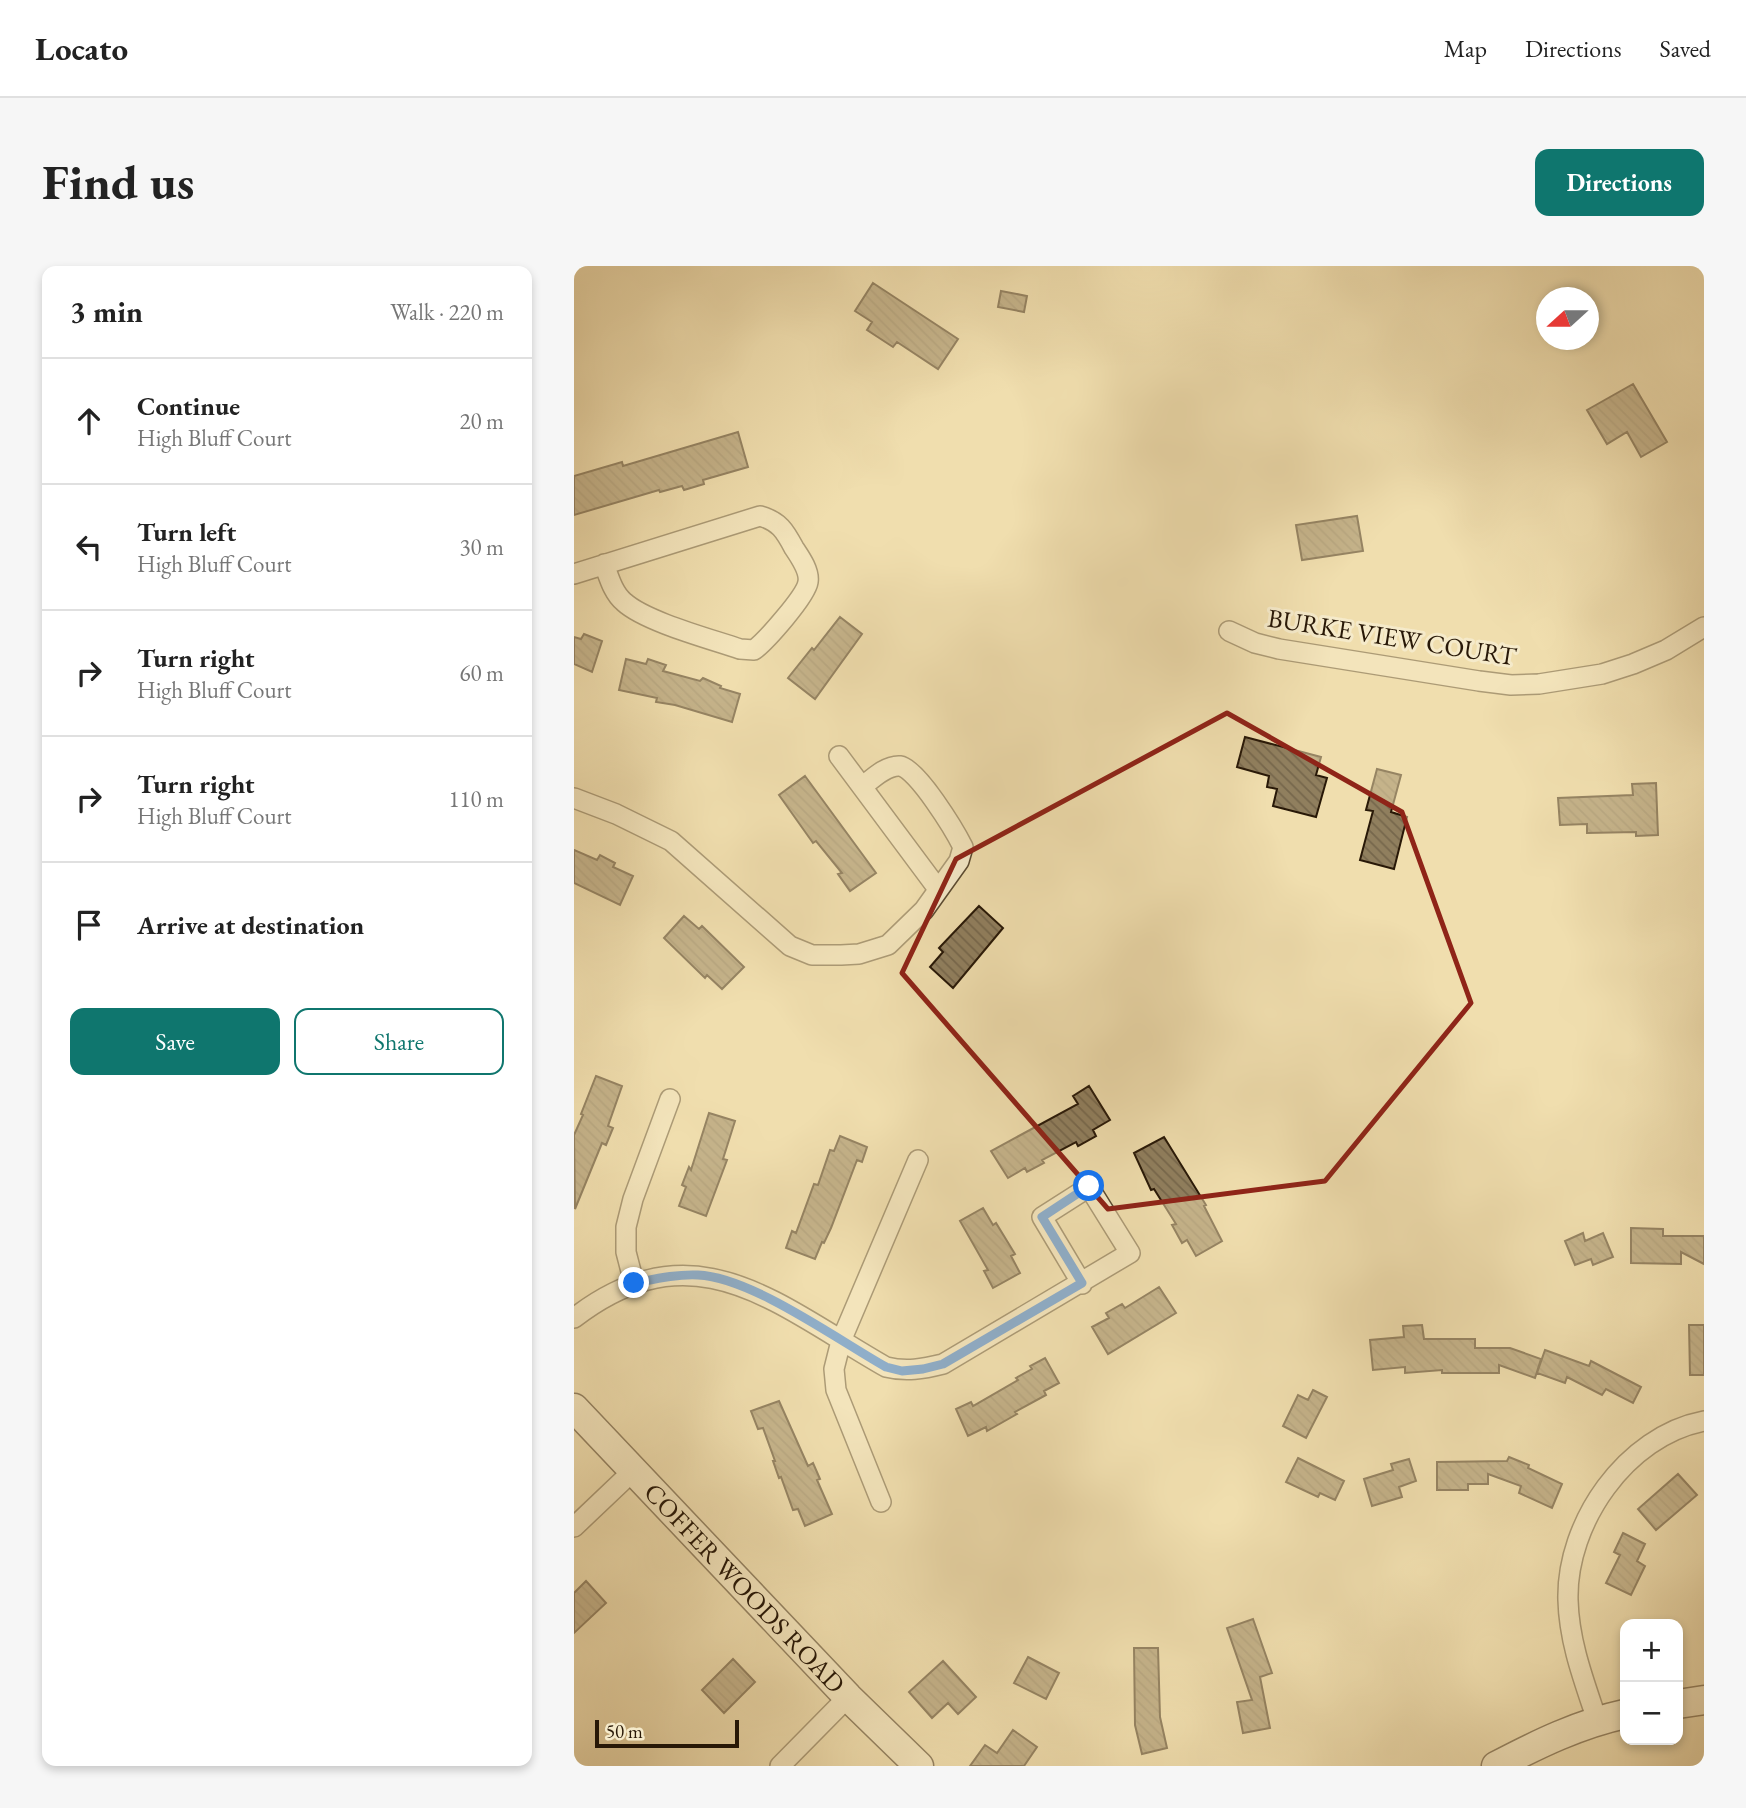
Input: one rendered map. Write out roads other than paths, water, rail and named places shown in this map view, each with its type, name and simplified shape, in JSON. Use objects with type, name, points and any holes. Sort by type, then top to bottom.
[{"type":"street","points":[[574,574],[604,564],[760,516],[773,520],[783,528],[805,567],[809,580],[805,591],[764,642],[754,650],[740,649],[642,614],[623,601],[612,586],[604,564]]},
{"type":"street","name":"BURKE VIEW COURT","points":[[1229,631],[1255,643],[1279,649],[1511,685],[1569,681],[1602,674],[1666,650],[1704,627]]},
{"type":"street","points":[[839,757],[938,889]]},
{"type":"street","points":[[574,798],[616,814],[671,841],[790,946],[812,955],[859,954],[888,945],[924,910],[959,862],[963,847],[914,772],[901,766],[888,768],[862,787]]},
{"type":"street","points":[[634,1283],[626,1252],[626,1227],[670,1099]]},
{"type":"street","points":[[881,1502],[836,1390],[834,1369],[841,1342],[918,1160]]},
{"type":"street","points":[[574,1318],[634,1283],[701,1275],[765,1295],[886,1367],[902,1371],[943,1364],[970,1350],[1082,1283],[1130,1253],[1089,1186],[1042,1217],[1082,1283]]},
{"type":"street","name":"COFFER WOODS ROAD","points":[[574,1408],[848,1697],[919,1766]]},
{"type":"street","points":[[1597,1720],[1574,1650],[1568,1614],[1567,1596],[1573,1553],[1590,1510],[1620,1468],[1657,1440],[1704,1421]]},
{"type":"street","points":[[574,1527],[634,1470]]},
{"type":"street","points":[[780,1766],[848,1697]]},
{"type":"street","points":[[1683,1703],[1704,1700]]},
{"type":"street","points":[[1496,1766],[1537,1744],[1597,1720],[1620,1715]]}]
